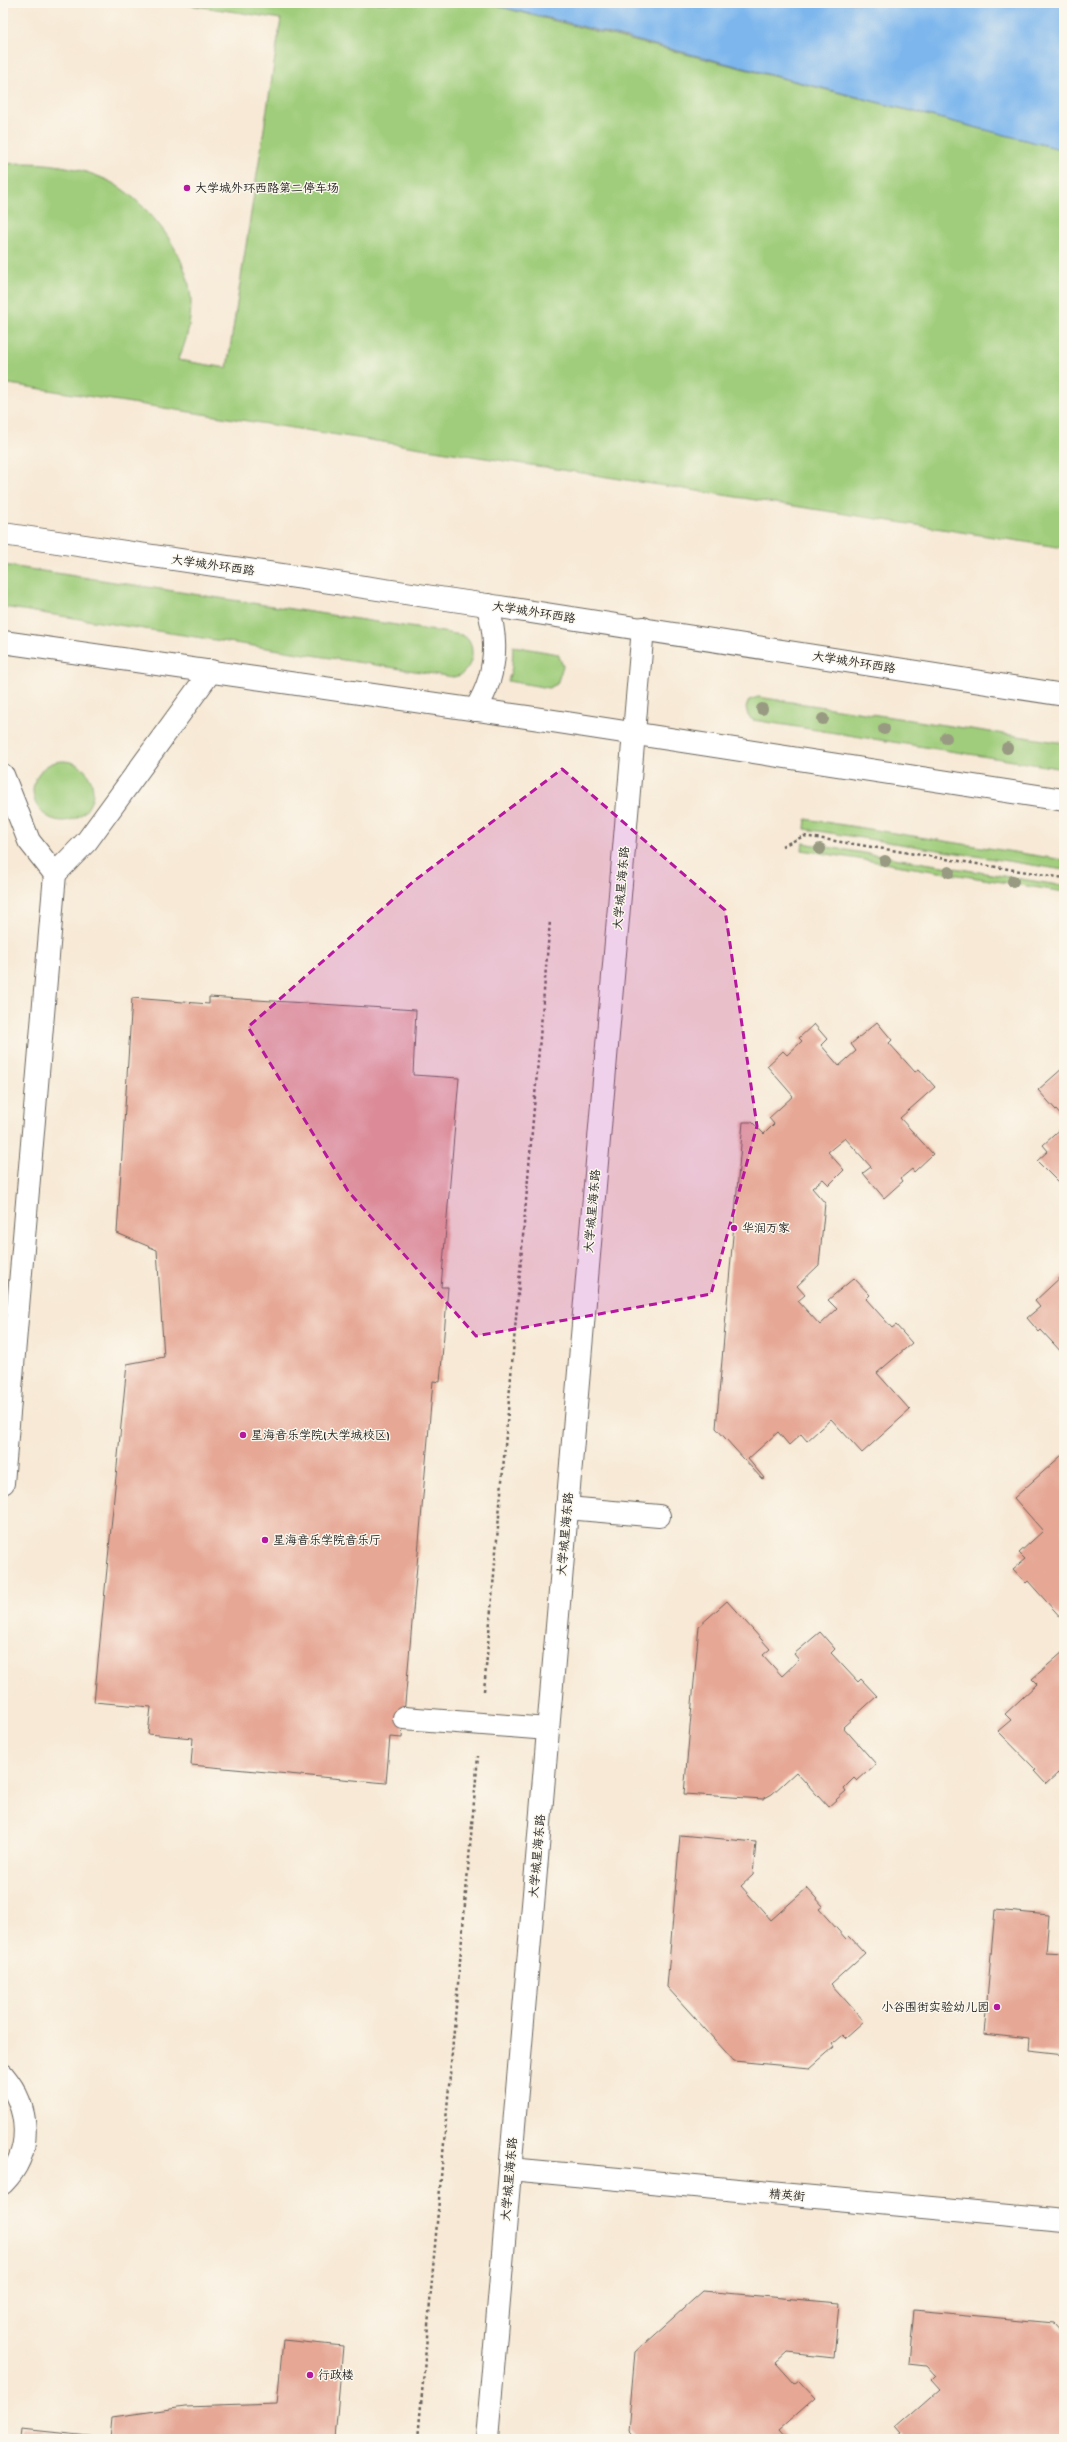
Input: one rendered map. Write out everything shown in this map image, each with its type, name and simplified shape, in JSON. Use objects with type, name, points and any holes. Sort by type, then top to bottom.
[{"type":"main road","name":"大学城外环西路","points":[[3,534],[487,604],[1064,695]]},
{"type":"main road","points":[[475,710],[485,692],[494,658],[493,632],[487,604]]},
{"type":"main road","name":"大学城星海东路","points":[[487,2439],[643,628]]},
{"type":"main road","points":[[3,642],[634,733],[1064,800]]},
{"type":"main road","points":[[3,1483],[55,874],[87,841],[211,672]]},
{"type":"main road","points":[[3,775],[30,841],[55,874]]},
{"type":"main road","points":[[567,1508],[658,1516]]},
{"type":"main road","points":[[404,1718],[548,1729]]},
{"type":"main road","points":[[3,2075],[13,2086],[20,2102],[25,2119],[25,2136],[22,2153],[15,2168],[3,2183]]},
{"type":"main road","name":"精英街","points":[[510,2169],[1064,2220]]},
{"type":"path","points":[[782,846],[804,836],[1064,878]]},
{"type":"path","points":[[483,1696],[550,920]]},
{"type":"path","points":[[418,2439],[479,1752]]},
{"type":"highlighted area","points":[[562,769],[725,910],[757,1126],[711,1294],[476,1336],[348,1191],[248,1027],[414,881]]},
{"type":"green space","points":[[177,3],[484,3],[1064,150],[1064,548],[3,383],[3,164],[16,163],[56,165],[95,175],[122,189],[137,201],[164,231],[175,248],[189,283],[191,301],[189,324],[184,346],[178,360],[227,368],[281,19]]},
{"type":"green space","points":[[3,565],[462,635],[468,639],[471,645],[471,659],[465,671],[460,675],[453,677],[3,607]]},
{"type":"green space","points":[[513,646],[558,654],[563,666],[557,684],[549,688],[508,681],[512,667]]},
{"type":"green space","points":[[758,697],[1064,743],[1064,769],[753,720],[748,716],[746,707],[749,700]]},
{"type":"green space","points":[[63,761],[80,766],[88,774],[93,791],[88,808],[80,816],[63,821],[46,816],[38,808],[33,791],[38,774],[46,766]]},
{"type":"green space","points":[[806,819],[1064,860],[1064,870],[805,829]]},
{"type":"green space","points":[[803,843],[1064,886],[1064,892],[802,850]]},
{"type":"water","points":[[484,3],[1064,3],[1064,150],[561,21]]},
{"type":"building","name":"星海音乐学院音乐厅","points":[[209,997],[416,1010],[413,1075],[459,1078],[441,1287],[448,1287],[440,1382],[433,1381],[402,1738],[390,1737],[386,1783],[191,1765],[193,1738],[148,1734],[151,1707],[94,1702],[127,1364],[164,1357],[157,1250],[117,1233],[132,998],[209,1004]]},
{"type":"building","points":[[877,1022],[892,1040],[889,1043],[915,1072],[919,1069],[935,1087],[900,1118],[933,1154],[914,1172],[912,1169],[901,1178],[903,1181],[884,1198],[863,1173],[871,1167],[845,1138],[828,1152],[844,1170],[829,1185],[823,1179],[812,1188],[825,1203],[819,1265],[797,1286],[805,1295],[798,1301],[820,1325],[837,1309],[828,1300],[854,1278],[870,1295],[866,1299],[892,1328],[896,1325],[912,1343],[877,1373],[910,1410],[862,1453],[831,1419],[807,1441],[801,1434],[789,1445],[778,1432],[748,1459],[764,1478],[762,1479],[716,1428],[743,1122],[752,1122],[764,1134],[774,1124],[769,1118],[793,1096],[767,1066],[783,1051],[787,1055],[802,1041],[799,1038],[814,1024],[827,1039],[821,1045],[839,1066],[856,1051],[851,1044]]},
{"type":"building","points":[[1064,1067],[1064,1119],[1038,1090]]},
{"type":"building","points":[[1064,1126],[1064,1188],[1037,1161],[1048,1151],[1043,1145]]},
{"type":"building","points":[[1064,1274],[1064,1355],[1041,1330],[1039,1332],[1027,1318],[1040,1307],[1035,1301]]},
{"type":"building","points":[[1062,1455],[1064,1458],[1063,1620],[1028,1581],[1026,1583],[1013,1569],[1025,1559],[1019,1553],[1043,1531],[1014,1498]]},
{"type":"building","points":[[727,1601],[770,1649],[763,1655],[782,1676],[799,1660],[794,1654],[820,1632],[835,1649],[831,1653],[858,1682],[861,1679],[877,1696],[843,1727],[876,1764],[857,1781],[854,1778],[844,1788],[846,1791],[828,1807],[796,1772],[772,1794],[763,1799],[684,1794],[699,1626]]},
{"type":"building","points":[[1064,1651],[1064,1779],[1058,1773],[1046,1784],[1034,1771],[1036,1770],[998,1731],[1011,1720],[1005,1714],[1037,1684],[1032,1679]]},
{"type":"building","points":[[680,1835],[756,1842],[753,1875],[741,1886],[771,1920],[807,1888],[823,1906],[819,1909],[846,1939],[849,1936],[865,1953],[831,1984],[864,2021],[845,2038],[842,2035],[832,2044],[834,2047],[810,2068],[734,2061],[667,1987]]},
{"type":"building","points":[[995,1910],[1049,1915],[1046,1952],[1064,1953],[1064,2054],[1028,2050],[1029,2039],[984,2034]]},
{"type":"building","points":[[703,2291],[839,2303],[834,2358],[787,2353],[776,2363],[795,2384],[799,2381],[815,2398],[780,2429],[789,2439],[636,2439],[628,2431],[635,2352]]},
{"type":"building","points":[[914,2310],[1054,2323],[1064,2334],[1064,2439],[897,2439],[902,2435],[896,2428],[939,2390],[930,2380],[935,2375],[927,2366],[909,2364]]},
{"type":"building","name":"行政楼","points":[[283,2340],[343,2346],[335,2439],[110,2439],[112,2417],[185,2407],[277,2404]]},
{"type":"building","points":[[22,2429],[107,2438],[107,2439],[21,2439]]},
{"type":"place","name":"大学城外环西路第二停车场","points":[[187,188]]},
{"type":"place","name":"华润万家","points":[[734,1228]]},
{"type":"place","name":"星海音乐学院(大学城校区)","points":[[243,1435]]},
{"type":"place","name":"星海音乐学院音乐厅","points":[[265,1540]]},
{"type":"place","name":"小谷围街实验幼儿园","points":[[997,2007]]},
{"type":"place","name":"行政楼","points":[[310,2375]]}]
